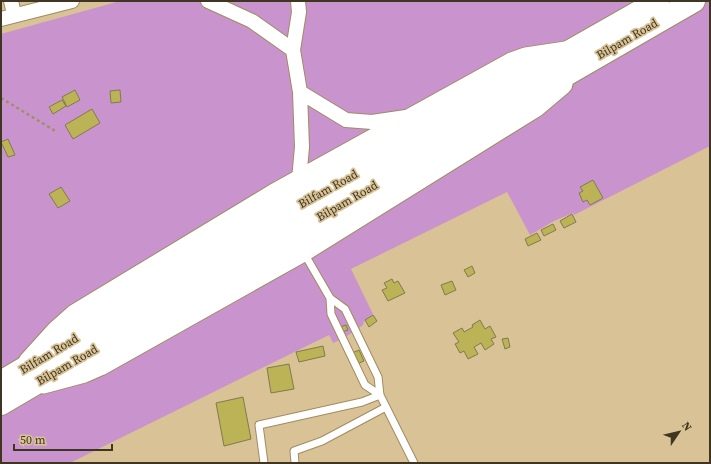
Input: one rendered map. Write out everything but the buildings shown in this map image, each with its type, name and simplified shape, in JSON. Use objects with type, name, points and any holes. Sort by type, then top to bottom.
[{"type":"main road","points":[[575,59],[658,1]]},
{"type":"main road","name":"Bilpam Road","points":[[1,404],[26,378],[289,222],[575,59],[694,1]]},
{"type":"main road","name":"Bilfam Road","points":[[1,382],[26,378]]},
{"type":"street","points":[[1,19],[13,8],[72,1]]},
{"type":"street","points":[[208,1],[252,21],[293,50]]},
{"type":"street","points":[[26,378],[57,330],[75,315],[289,222],[299,180],[302,147],[300,92],[293,50],[298,1]]},
{"type":"street","points":[[299,180],[512,63],[526,58],[575,59]]},
{"type":"street","points":[[300,92],[346,120],[372,122],[414,116]]},
{"type":"lane","points":[[289,222],[330,298],[331,314],[365,385],[380,395]]},
{"type":"lane","points":[[330,298],[345,309],[378,377],[380,395],[414,463]]},
{"type":"lane","points":[[264,463],[259,425],[362,402],[380,395]]},
{"type":"lane","points":[[295,463],[294,451],[322,441],[386,407]]},
{"type":"path","points":[[1,98],[57,132]]},
{"type":"shaded area","points":[[120,1],[710,1],[710,146],[574,215],[573,213],[554,221],[530,235],[507,192],[351,269],[373,314],[364,321],[363,325],[344,338],[333,343],[329,335],[70,463],[1,463],[1,34]]}]
